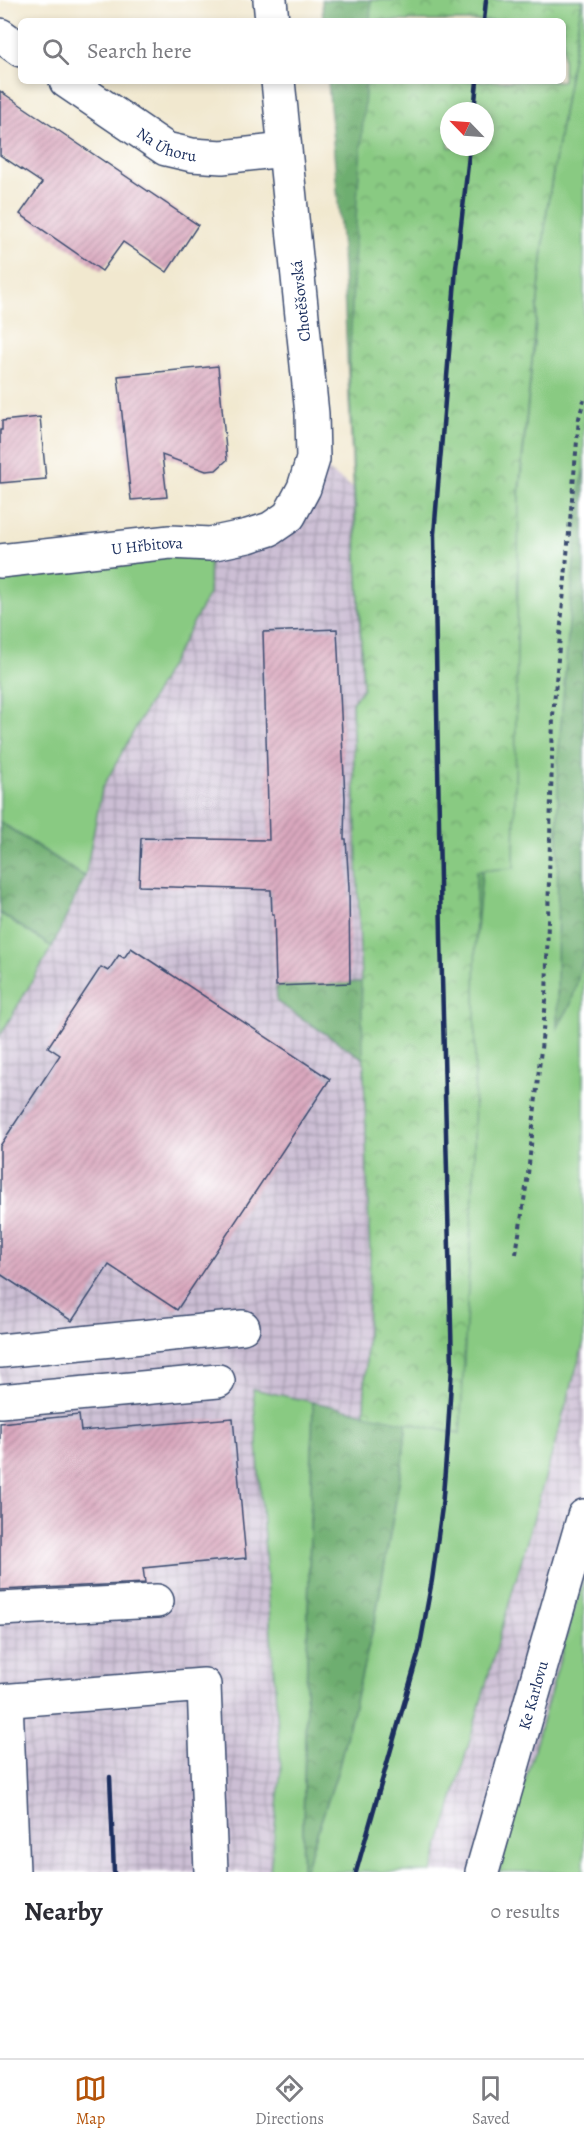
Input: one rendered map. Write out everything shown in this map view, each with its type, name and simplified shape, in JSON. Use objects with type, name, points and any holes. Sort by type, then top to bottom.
[{"type":"street","points":[[270,0],[272,18]]},
{"type":"street","points":[[0,35],[18,48]]},
{"type":"street","name":"Na Úhoru","points":[[70,84],[166,149],[192,155],[222,157],[284,150]]},
{"type":"street","name":"Chotěšovská","points":[[278,84],[312,414],[313,459],[304,488],[289,516]]},
{"type":"street","name":"U Hřbitova","points":[[0,561],[170,542],[210,544],[270,529],[289,516]]},
{"type":"street","points":[[0,1351],[243,1327]]},
{"type":"street","points":[[0,1401],[218,1381]]},
{"type":"street","name":"Ke Karlovu","points":[[482,1872],[584,1516]]},
{"type":"street","points":[[0,1608],[157,1601]]},
{"type":"street","points":[[13,1872],[3,1701],[204,1685],[211,1872]]},
{"type":"path","points":[[516,1254],[528,1174],[546,1000],[553,716],[579,418],[584,400]]},
{"type":"shaded area","points":[[313,459],[354,489],[363,688],[352,703],[362,982],[584,1224],[584,1872],[0,1872],[0,1036],[52,947],[85,877],[102,789],[208,594],[210,544],[270,529]]},
{"type":"green space","points":[[322,0],[582,0],[547,208],[470,998],[416,1326],[403,1459],[375,1620],[338,1770],[304,1872],[302,1872],[313,1402],[364,1413],[370,1258],[364,1059],[277,1002],[276,986],[362,982],[352,703],[363,688],[342,249],[328,84],[566,84],[566,18],[323,18]]},
{"type":"green space","points":[[371,0],[582,0],[547,208],[519,490],[514,868],[476,871],[474,1175],[460,1434],[364,1414],[370,1258],[352,703],[363,688],[349,373],[357,200],[366,84],[566,84],[566,18],[370,18]]},
{"type":"green space","points":[[582,0],[584,0],[584,1342],[432,1872],[304,1872],[338,1770],[375,1620],[403,1459],[416,1326],[519,490],[547,208]]},
{"type":"green space","points":[[584,469],[584,956],[571,1004],[557,1029],[558,760],[580,487]]},
{"type":"green space","points":[[210,544],[209,594],[102,789],[85,877],[0,822],[0,561]]},
{"type":"green space","points":[[0,822],[85,877],[52,947],[0,913]]},
{"type":"green space","points":[[0,913],[52,947],[0,1036]]},
{"type":"green space","points":[[253,1389],[313,1402],[302,1872],[270,1872],[281,1769]]},
{"type":"green space","points":[[584,1576],[584,1872],[499,1872]]},
{"type":"building","points":[[0,91],[198,225],[167,272],[123,242],[102,271],[20,214],[42,183],[0,155]]},
{"type":"building","points":[[218,366],[227,460],[216,470],[206,471],[162,455],[167,497],[131,500],[118,376]]},
{"type":"building","points":[[40,417],[46,479],[0,483],[2,421]]},
{"type":"building","points":[[337,629],[345,798],[344,839],[346,839],[349,887],[350,983],[276,986],[271,890],[139,886],[141,838],[269,840],[263,632]]},
{"type":"building","points":[[131,948],[330,1079],[177,1310],[109,1265],[72,1321],[0,1274],[0,1146],[60,1055],[48,1047],[101,967],[108,971],[119,955],[124,958]]},
{"type":"building","points":[[79,1415],[81,1431],[233,1418],[246,1558],[143,1568],[145,1583],[0,1590],[0,1423]]},
{"type":"railway","points":[[484,18],[486,0]]},
{"type":"railway","points":[[475,102],[477,84]]},
{"type":"railway","points":[[356,1872],[419,1651],[442,1507],[447,1446],[452,1366],[434,534],[456,268],[469,156]]},
{"type":"railway","points":[[110,1777],[114,1872]]}]
